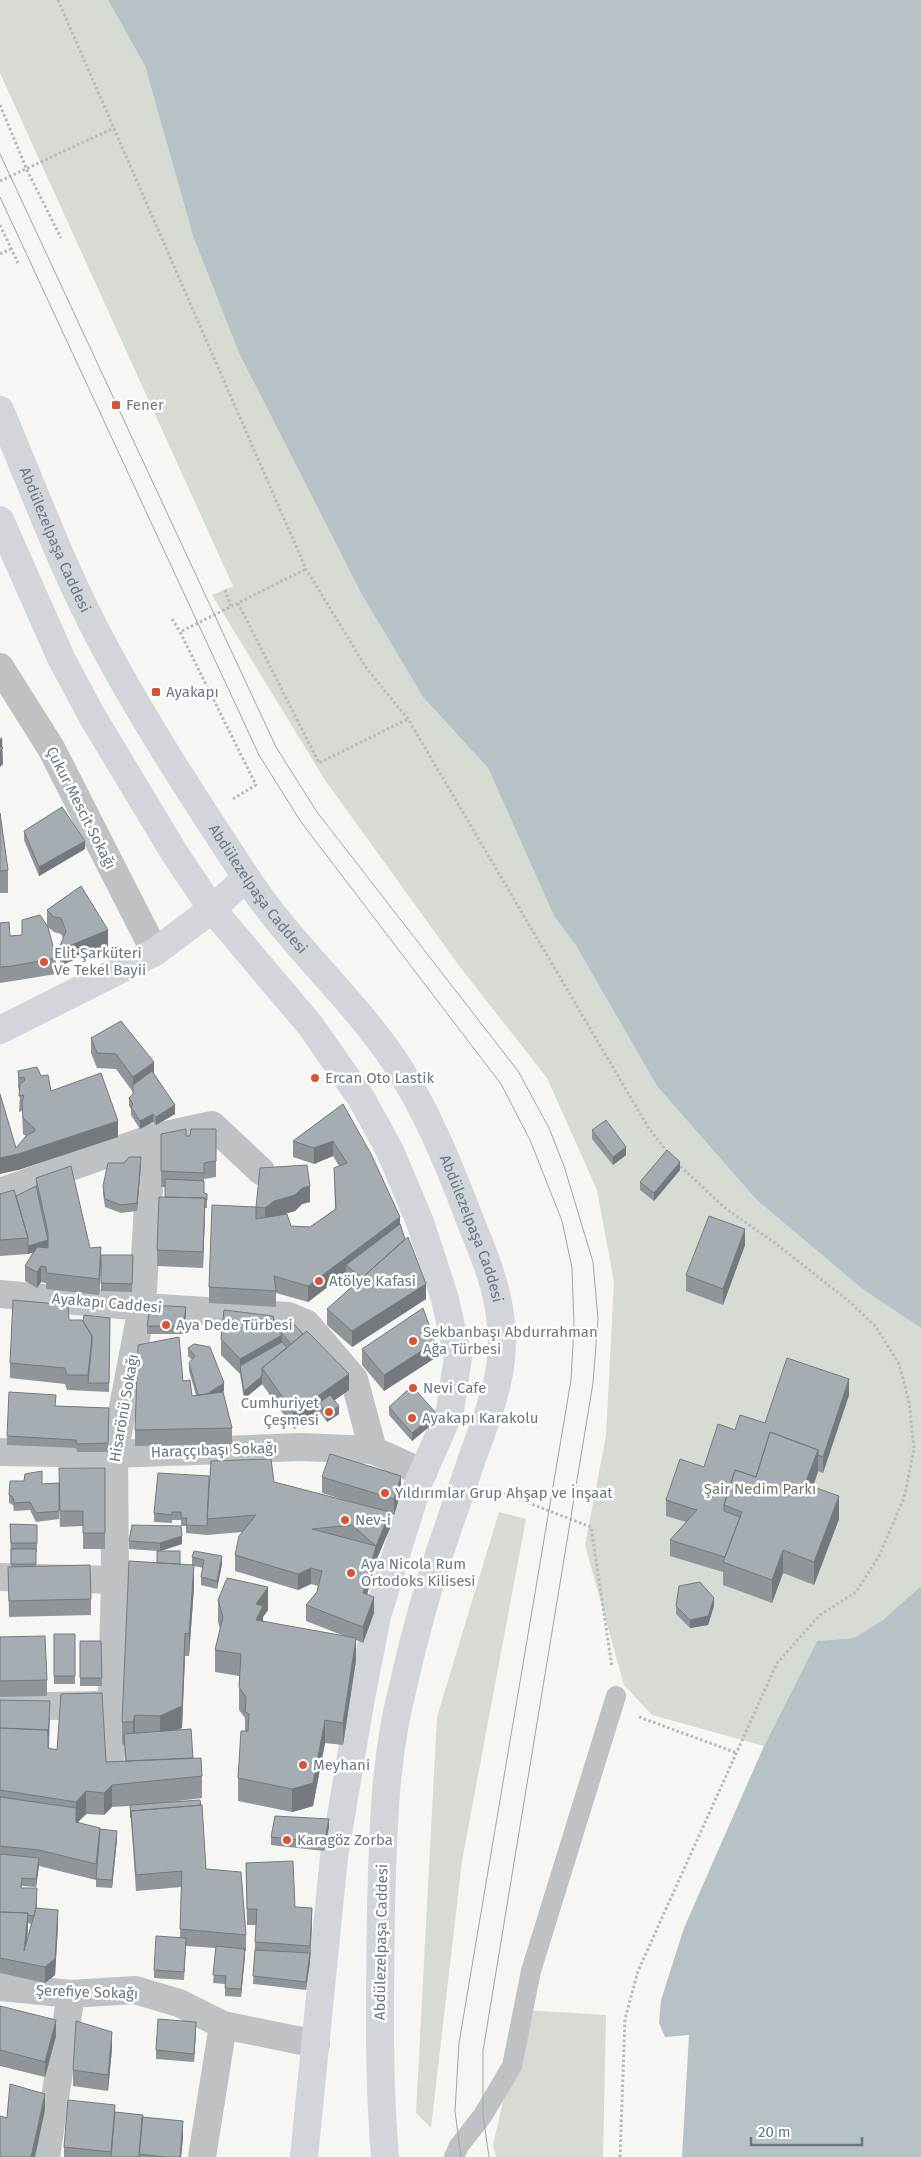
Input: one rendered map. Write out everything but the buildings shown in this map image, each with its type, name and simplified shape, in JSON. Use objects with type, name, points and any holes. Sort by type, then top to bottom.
[{"type":"main road","name":"Abdülezelpaşa Caddesi","points":[[0,410],[94,626],[122,678],[246,878],[293,939],[392,1058],[420,1104],[458,1186],[489,1268],[501,1319],[503,1354],[498,1389],[465,1479],[419,1622],[400,1696],[389,1762],[383,1838],[379,2019],[380,2098],[385,2157]]},
{"type":"main road","points":[[0,520],[61,658],[92,716],[175,854],[212,909],[310,1025],[361,1098],[390,1150],[420,1222],[445,1299],[458,1357],[450,1411],[422,1473],[377,1616],[361,1698],[334,1857],[304,2157]]},
{"type":"main road","points":[[0,1030],[155,952],[212,909],[246,878]]},
{"type":"street","name":"Çukur Mescit Sokağı","points":[[0,667],[51,748],[155,952]]},
{"type":"street","points":[[0,1192],[152,1138],[212,1125],[261,1171]]},
{"type":"street","name":"Hisarönü Sokağı","points":[[110,1769],[115,1580],[114,1454],[142,1307],[152,1138]]},
{"type":"street","name":"Ayakapı Caddesi","points":[[0,1294],[142,1307],[288,1316],[307,1324],[354,1379],[373,1450]]},
{"type":"street","name":"Haraççıbaşı Sokağı","points":[[0,1452],[114,1454],[292,1447],[373,1450],[422,1473]]},
{"type":"street","points":[[0,1577],[115,1580]]},
{"type":"street","points":[[0,1707],[112,1705]]},
{"type":"street","name":"Şerefiye Sokağı","points":[[0,1987],[71,1994],[135,1990],[179,2003],[223,2025],[316,2044]]},
{"type":"street","points":[[46,2157],[71,1994]]},
{"type":"street","points":[[202,2157],[223,2025]]},
{"type":"lane","points":[[454,2157],[459,2146],[483,2115],[512,2066],[532,1971],[616,1696]]},
{"type":"path","points":[[58,0],[306,569],[367,669],[408,719],[648,1127],[670,1155]]},
{"type":"path","points":[[0,105],[27,170],[61,238]]},
{"type":"path","points":[[0,181],[114,128]]},
{"type":"path","points":[[0,225],[18,263]]},
{"type":"path","points":[[0,254],[11,249]]},
{"type":"path","points":[[180,632],[306,569]]},
{"type":"path","points":[[225,590],[231,606]]},
{"type":"path","points":[[238,603],[319,763],[408,719]]},
{"type":"path","points":[[172,619],[256,785],[206,816]]},
{"type":"path","points":[[620,2157],[625,2019],[638,1971],[777,1663],[820,1615],[856,1592],[879,1556],[904,1498],[914,1450],[909,1402],[898,1364],[876,1327],[850,1302],[820,1278],[725,1208],[676,1162]]},
{"type":"path","points":[[465,1479],[590,1527],[616,1696],[629,1711],[643,1719],[737,1753]]},
{"type":"green space","name":"Şair Nedim Parkı","points":[[0,0],[108,0],[145,66],[193,236],[239,353],[362,595],[423,697],[488,768],[554,916],[575,944],[657,1086],[864,1290],[921,1328],[921,1586],[883,1620],[854,1638],[817,1641],[764,1746],[652,1715],[624,1685],[585,1545],[606,1436],[614,1282],[597,1190],[547,1078],[460,967],[325,780],[212,595],[233,586],[0,73]]},
{"type":"green space","points":[[499,1512],[526,1519],[462,1861],[431,2128],[416,2113],[437,1717]]},
{"type":"green space","points":[[524,2010],[606,2015],[603,2157],[496,2157],[493,2145]]},
{"type":"shaded area","points":[[108,0],[921,0],[921,1328],[864,1290],[757,1200],[657,1086],[575,944],[554,916],[488,768],[423,697],[362,595],[239,353],[193,236],[145,66]]},
{"type":"shaded area","points":[[921,1586],[921,2157],[682,2157],[689,2035],[665,2037],[659,2023],[661,2000],[684,1928],[764,1746],[817,1641],[854,1638],[883,1620]]},
{"type":"tram line","points":[[0,154],[276,747],[317,812],[518,1071],[549,1128],[564,1166],[593,1262],[598,1319],[593,1383],[483,2051],[483,2115],[489,2157]]},
{"type":"tram line","points":[[0,197],[259,755],[301,822],[501,1084],[530,1140],[562,1221],[572,1268],[574,1327],[571,1380],[459,2043],[455,2111],[461,2157]]},
{"type":"place","name":"Fener","points":[[116,405]]},
{"type":"place","name":"Ayakapı","points":[[156,692]]},
{"type":"place","name":"Elit Şarküteri Ve Tekel Bayii","points":[[44,962]]},
{"type":"place","name":"Ercan Oto Lastik","points":[[315,1078]]},
{"type":"place","name":"Atölye Kafasi","points":[[319,1281]]},
{"type":"place","name":"Aya Dede Türbesi","points":[[166,1325]]},
{"type":"place","name":"Sekbanbaşı Abdurrahman Ağa Türbesi","points":[[413,1341]]},
{"type":"place","name":"Nevi Cafe","points":[[413,1388]]},
{"type":"place","name":"Cumhuriyet Çeşmesi","points":[[329,1412]]},
{"type":"place","name":"Ayakapı Karakolu","points":[[412,1418]]},
{"type":"place","name":"Yıldırımlar Grup Ahşap ve İnşaat","points":[[385,1493]]},
{"type":"place","name":"Nev-i","points":[[345,1520]]},
{"type":"place","name":"Aya Nicola Rum Ortodoks Kilisesi","points":[[351,1573]]},
{"type":"place","name":"Meyhani","points":[[303,1765]]},
{"type":"place","name":"Karagöz Zorba","points":[[287,1840]]}]
